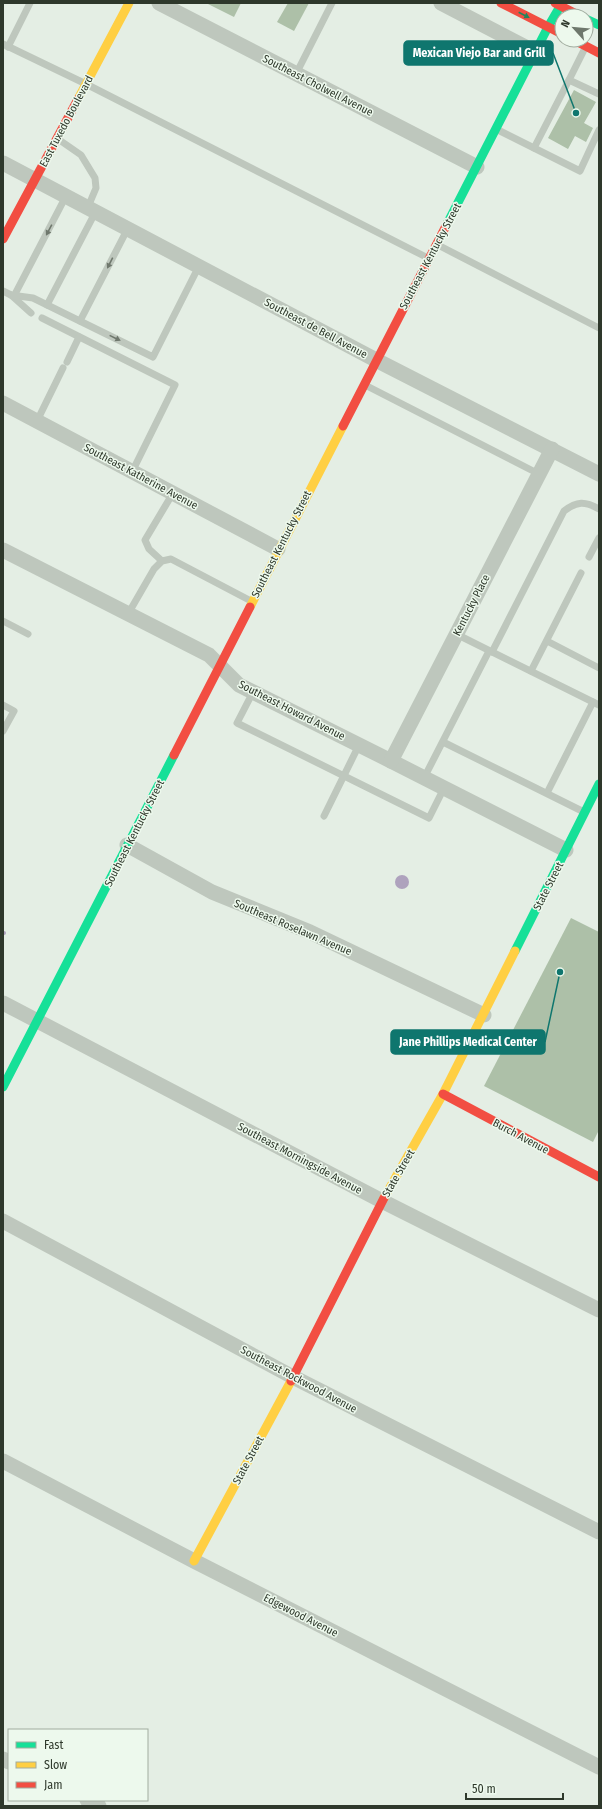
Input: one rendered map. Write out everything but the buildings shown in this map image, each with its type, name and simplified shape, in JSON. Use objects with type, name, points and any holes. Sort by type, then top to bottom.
[{"type":"main road","name":"East Tuxedo Boulevard","points":[[3,239],[129,3]]},
{"type":"main road","points":[[501,3],[554,30]]},
{"type":"main road","name":"Southeast Kentucky Street","points":[[3,1087],[220,666],[363,384],[477,167],[559,4]]},
{"type":"main road","points":[[590,48],[599,53]]},
{"type":"main road","name":"State Street","points":[[194,1561],[293,1377],[382,1201],[443,1094],[599,784]]},
{"type":"main road","name":"Burch Avenue","points":[[443,1094],[599,1177]]},
{"type":"street","name":"Southeast Cholwell Avenue","points":[[159,3],[477,167]]},
{"type":"street","points":[[441,3],[535,52]]},
{"type":"street","name":"Southeast de Bell Avenue","points":[[3,163],[35,178],[376,360],[599,474]]},
{"type":"street","name":"Southeast Katherine Avenue","points":[[3,403],[278,549]]},
{"type":"street","name":"Kentucky Place","points":[[391,761],[552,449]]},
{"type":"street","name":"Southeast Howard Avenue","points":[[3,550],[209,655],[239,685],[566,850]]},
{"type":"street","name":"Southeast Roselawn Avenue","points":[[127,845],[212,892],[310,932],[484,1015]]},
{"type":"street","name":"Southeast Morningside Avenue","points":[[3,1003],[382,1201],[599,1310]]},
{"type":"street","name":"Southeast Rockwood Avenue","points":[[3,1221],[293,1377],[599,1532]]},
{"type":"street","name":"Edgewood Avenue","points":[[3,1461],[194,1561],[599,1767]]},
{"type":"street","points":[[89,1801],[99,1806]]},
{"type":"lane","points":[[30,3],[6,46],[86,84],[429,258]]},
{"type":"lane","points":[[296,74],[332,3]]},
{"type":"lane","points":[[534,148],[585,48]]},
{"type":"lane","points":[[570,80],[599,94]]},
{"type":"lane","points":[[496,129],[580,170],[599,130]]},
{"type":"lane","points":[[47,306],[92,209],[96,188],[95,178],[81,155],[57,138]]},
{"type":"lane","points":[[12,296],[67,196]]},
{"type":"lane","points":[[80,321],[128,228]]},
{"type":"lane","points":[[436,244],[599,328]]},
{"type":"lane","points":[[12,296],[33,298],[153,357],[199,266]]},
{"type":"lane","points":[[3,292],[12,296],[31,313]]},
{"type":"lane","points":[[42,318],[175,385],[132,472]]},
{"type":"lane","points":[[37,421],[79,337]]},
{"type":"lane","points":[[363,384],[539,474]]},
{"type":"lane","points":[[162,561],[149,549],[145,540],[173,493]]},
{"type":"lane","points":[[424,778],[564,511],[573,504],[583,501],[599,509]]},
{"type":"lane","points":[[589,557],[599,538]]},
{"type":"lane","points":[[128,614],[154,569],[162,561],[171,559],[252,602]]},
{"type":"lane","points":[[531,671],[581,573]]},
{"type":"lane","points":[[3,621],[28,634]]},
{"type":"lane","points":[[456,634],[596,704],[547,793]]},
{"type":"lane","points":[[546,641],[599,668]]},
{"type":"lane","points":[[253,692],[237,723],[429,818],[444,788]]},
{"type":"lane","points":[[3,705],[14,710],[3,731]]},
{"type":"lane","points":[[443,742],[585,812]]},
{"type":"lane","points":[[324,816],[359,745]]},
{"type":"shaded area","points":[[399,875],[405,875],[409,879],[409,885],[405,889],[399,889],[395,885],[395,879]]},
{"type":"traffic: fast","points":[[447,224],[548,27],[562,3]]},
{"type":"traffic: fast","points":[[594,23],[599,25]]},
{"type":"traffic: fast","points":[[3,1087],[174,755]]},
{"type":"traffic: fast","points":[[515,951],[599,784]]},
{"type":"traffic: slow","points":[[78,99],[129,3]]},
{"type":"traffic: slow","points":[[250,607],[343,426]]},
{"type":"traffic: slow","points":[[384,1198],[443,1094],[515,951]]},
{"type":"traffic: slow","points":[[194,1561],[291,1381]]},
{"type":"traffic: jam","points":[[501,3],[554,30]]},
{"type":"traffic: jam","points":[[555,3],[565,8]]},
{"type":"traffic: jam","points":[[589,48],[599,53]]},
{"type":"traffic: jam","points":[[3,239],[78,99]]},
{"type":"traffic: jam","points":[[343,426],[447,224]]},
{"type":"traffic: jam","points":[[174,755],[250,607]]},
{"type":"traffic: jam","points":[[443,1094],[599,1177]]},
{"type":"traffic: jam","points":[[291,1381],[384,1198]]},
{"type":"place","name":"Mexican Viejo Bar and Grill","points":[[576,113]]},
{"type":"place","name":"Jane Phillips Medical Center","points":[[560,972]]}]
